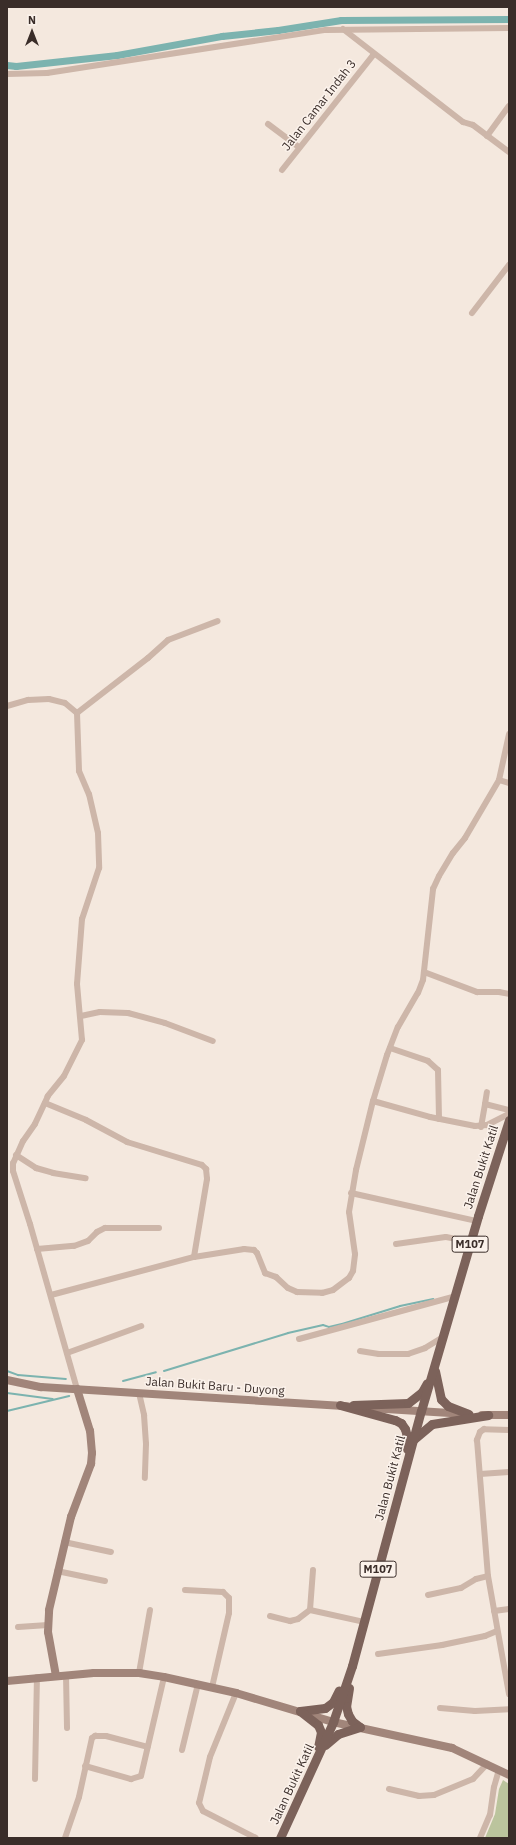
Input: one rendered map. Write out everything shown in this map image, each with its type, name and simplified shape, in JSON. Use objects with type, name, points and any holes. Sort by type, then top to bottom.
[{"type":"main road","name":"Jalan Bukit Katil","points":[[280,1838],[333,1722],[352,1666],[421,1412],[456,1296],[476,1221],[509,1120]]},
{"type":"main road","points":[[340,1405],[408,1403],[422,1392],[434,1370]]},
{"type":"main road","points":[[434,1370],[441,1399],[448,1406],[469,1414]]},
{"type":"main road","points":[[340,1405],[401,1423],[406,1429],[408,1440],[404,1472]]},
{"type":"main road","points":[[414,1439],[432,1424],[488,1416]]},
{"type":"main road","points":[[300,1711],[319,1710],[332,1702],[352,1666]]},
{"type":"main road","points":[[352,1666],[346,1706],[352,1721],[360,1727]]},
{"type":"main road","points":[[300,1711],[314,1720],[321,1732],[315,1764]]},
{"type":"main road","points":[[321,1750],[332,1737],[344,1731],[360,1727]]},
{"type":"street","points":[[7,74],[47,73],[313,31],[343,29],[509,28]]},
{"type":"street","points":[[343,29],[463,122],[473,125],[509,152]]},
{"type":"street","name":"Jalan Camar Indah 3","points":[[282,170],[374,54]]},
{"type":"street","points":[[487,136],[509,106]]},
{"type":"street","points":[[268,124],[299,147]]},
{"type":"street","points":[[472,313],[509,265]]},
{"type":"street","points":[[77,713],[148,658],[168,640],[218,621]]},
{"type":"street","points":[[7,706],[28,700],[49,699],[65,703],[77,713],[78,763],[93,806],[98,833],[99,851],[98,868],[82,918],[78,984],[82,1040],[64,1076],[54,1087],[44,1103],[35,1124],[23,1141],[10,1172],[37,1249],[51,1295],[90,1432],[92,1453],[91,1464],[71,1517],[48,1610],[48,1625],[56,1676]]},
{"type":"street","points":[[51,1295],[194,1257],[249,1249],[257,1253],[265,1273],[276,1277],[288,1288],[297,1292],[322,1293],[333,1290],[349,1278],[353,1271],[355,1254],[349,1212],[351,1193],[373,1101],[390,1048],[398,1027],[418,993],[424,972],[433,889],[439,876],[453,853],[465,838],[499,780],[509,734]]},
{"type":"street","points":[[499,780],[509,783]]},
{"type":"street","points":[[424,972],[477,992],[499,992],[509,994]]},
{"type":"street","points":[[81,1016],[100,1012],[128,1013],[165,1023],[213,1041]]},
{"type":"street","points":[[390,1048],[428,1061],[438,1070],[440,1075],[437,1091],[439,1119]]},
{"type":"street","points":[[481,1127],[487,1092]]},
{"type":"street","points":[[373,1101],[439,1119],[481,1127],[509,1114]]},
{"type":"street","points":[[44,1103],[86,1120],[127,1142],[202,1165],[206,1170],[207,1179],[194,1257]]},
{"type":"street","points":[[485,1104],[509,1110]]},
{"type":"street","points":[[16,1155],[36,1168],[53,1173],[86,1178]]},
{"type":"street","points":[[351,1193],[476,1221]]},
{"type":"street","points":[[37,1249],[74,1246],[88,1241],[97,1232],[105,1228],[159,1228]]},
{"type":"street","points":[[396,1244],[446,1237],[456,1239],[470,1245]]},
{"type":"street","points":[[299,1339],[456,1296]]},
{"type":"street","points":[[67,1353],[141,1326]]},
{"type":"street","points":[[360,1351],[379,1354],[408,1354],[425,1348],[444,1336]]},
{"type":"street","name":"Jalan Bukit Baru - Duyong","points":[[7,1380],[41,1387],[340,1405],[421,1412],[488,1416],[509,1415]]},
{"type":"street","points":[[139,1393],[144,1415],[146,1444],[145,1478]]},
{"type":"street","points":[[509,1430],[484,1429],[480,1432],[477,1440],[488,1576],[509,1694]]},
{"type":"street","points":[[480,1474],[509,1472]]},
{"type":"street","points":[[64,1542],[111,1552]]},
{"type":"street","points":[[310,1610],[313,1570]]},
{"type":"street","points":[[57,1571],[105,1581]]},
{"type":"street","points":[[428,1595],[462,1588],[476,1579],[488,1576]]},
{"type":"street","points":[[185,1590],[223,1592],[229,1598],[229,1613],[212,1687]]},
{"type":"street","points":[[494,1611],[509,1609]]},
{"type":"street","points":[[139,1673],[150,1610]]},
{"type":"street","points":[[270,1616],[290,1622],[310,1610],[364,1622]]},
{"type":"street","points":[[18,1627],[48,1625]]},
{"type":"street","points":[[378,1654],[442,1645],[485,1636],[498,1631]]},
{"type":"street","points":[[7,1681],[100,1672],[139,1673],[164,1677],[236,1693],[333,1722],[452,1748],[509,1775]]},
{"type":"street","points":[[66,1675],[67,1728]]},
{"type":"street","points":[[35,1779],[37,1677]]},
{"type":"street","points":[[85,1766],[131,1779],[138,1778],[142,1773],[164,1677]]},
{"type":"street","points":[[182,1750],[198,1684]]},
{"type":"street","points":[[236,1693],[210,1757],[199,1803],[204,1810],[256,1838]]},
{"type":"street","points":[[440,1708],[475,1712],[509,1709]]},
{"type":"street","points":[[65,1838],[79,1797],[90,1742],[95,1736],[106,1736],[148,1746]]},
{"type":"street","points":[[389,1789],[419,1796],[434,1795],[473,1780],[487,1764]]},
{"type":"street","points":[[480,1838],[490,1815],[494,1787],[499,1770]]},
{"type":"green space","points":[[503,1780],[509,1784],[509,1838],[485,1838],[495,1814],[499,1789]]},
{"type":"waterway","points":[[7,65],[16,66],[117,55],[222,36],[278,30],[341,20],[509,19]]},
{"type":"waterway","points":[[164,1371],[288,1333],[323,1325],[329,1327],[342,1324],[400,1306],[433,1299]]},
{"type":"waterway","points":[[7,1371],[18,1375],[66,1379]]},
{"type":"waterway","points":[[123,1381],[156,1372]]},
{"type":"waterway","points":[[7,1393],[53,1399]]},
{"type":"waterway","points":[[7,1411],[69,1396]]}]
